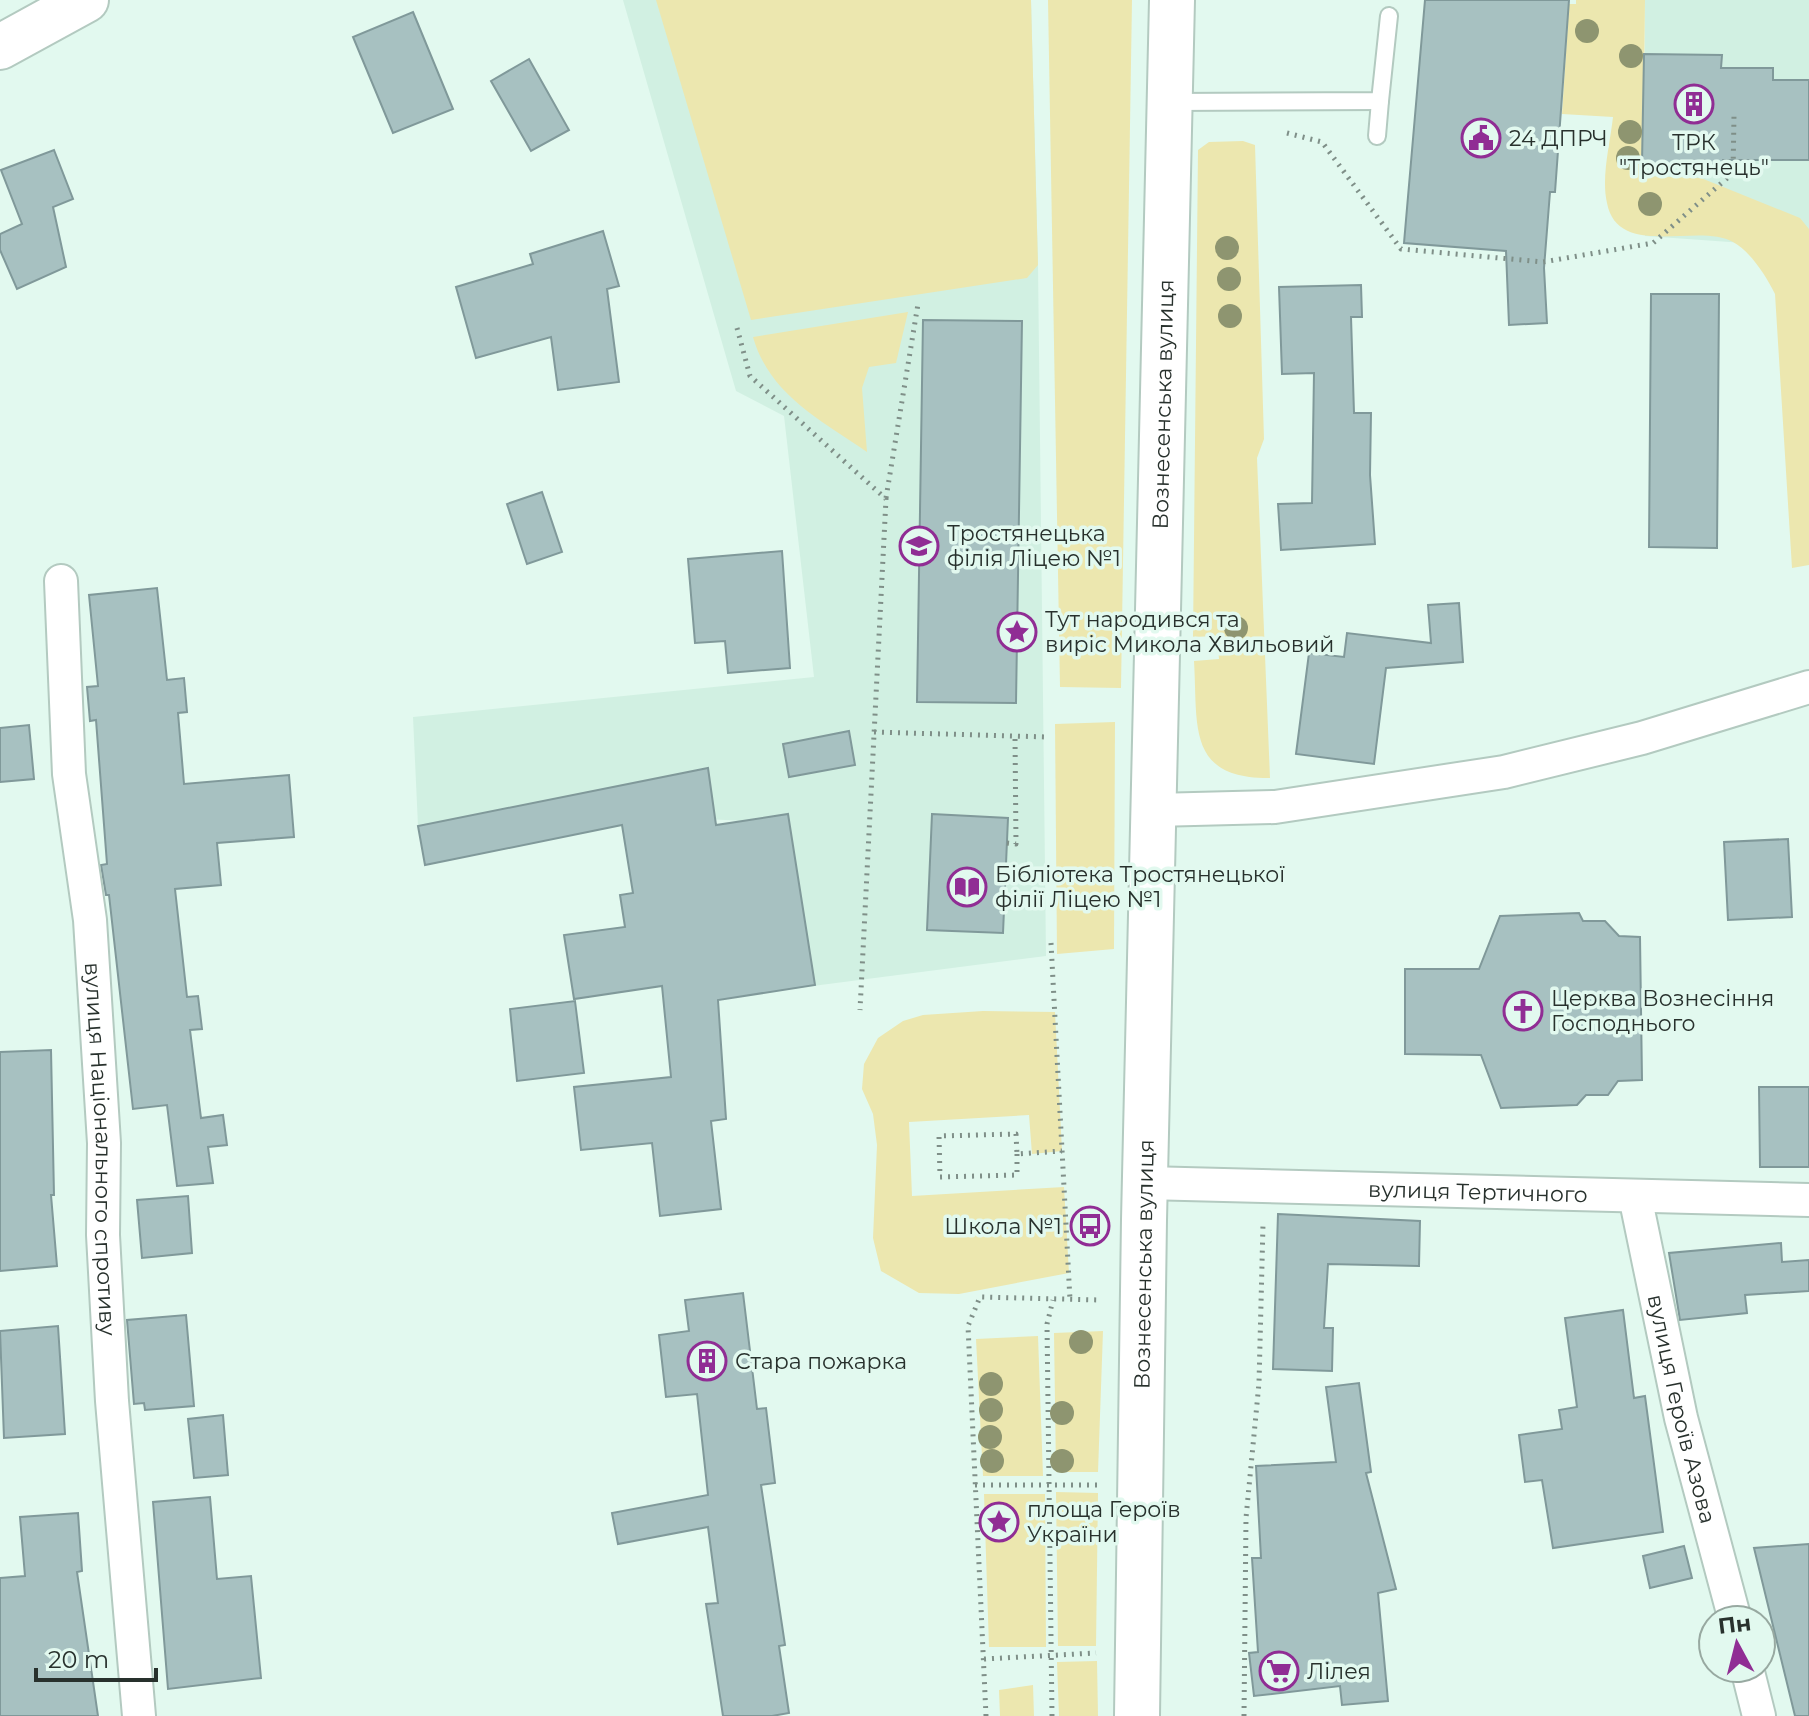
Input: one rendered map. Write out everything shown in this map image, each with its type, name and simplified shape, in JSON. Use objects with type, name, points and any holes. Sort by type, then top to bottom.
[{"type":"main road","name":"Вознесенська вулиця","points":[[1137,1716],[1143,1302],[1172,0]]},
{"type":"main road","points":[[0,47],[61,6]]},
{"type":"street","name":"вулиця Національного спротиву","points":[[61,581],[69,774],[90,920],[104,1143],[103,1235],[111,1386],[139,1716]]},
{"type":"street","points":[[1155,810],[1275,807],[1504,772],[1642,738],[1809,687]]},
{"type":"street","name":"вулиця Тертичного","points":[[1146,1183],[1809,1200]]},
{"type":"street","name":"вулиця Героїв Азова","points":[[1635,1196],[1681,1418],[1731,1604]]},
{"type":"street","points":[[1751,1684],[1759,1716]]},
{"type":"lane","points":[[1377,136],[1389,16]]},
{"type":"lane","points":[[1170,102],[1380,101]]},
{"type":"path","points":[[1283,132],[1322,142],[1401,249],[1543,262],[1653,243],[1733,173],[1734,116]]},
{"type":"path","points":[[860,1010],[886,499],[918,304]]},
{"type":"path","points":[[737,328],[750,376],[886,499]]},
{"type":"path","points":[[874,732],[1048,737]]},
{"type":"path","points":[[1007,843],[1016,844],[1015,737]]},
{"type":"path","points":[[1051,943],[1070,1300]]},
{"type":"path","points":[[1016,1134],[1017,1154],[1017,1175],[940,1177],[939,1136],[1016,1134]]},
{"type":"path","points":[[1017,1154],[1062,1151]]},
{"type":"path","points":[[1244,1716],[1246,1518],[1259,1383],[1263,1224]]},
{"type":"path","points":[[986,1716],[968,1326],[980,1297],[1143,1302]]},
{"type":"path","points":[[1052,1716],[1047,1324],[1053,1300]]},
{"type":"path","points":[[975,1485],[1106,1485]]},
{"type":"path","points":[[984,1659],[1105,1653]]},
{"type":"shaded area","name":"Тростянецька філія Ліцею №1","points":[[623,0],[1031,0],[1038,265],[1046,956],[774,991],[746,821],[664,817],[425,865],[418,826],[413,717],[814,677],[784,416],[736,391]]},
{"type":"shaded area","points":[[656,0],[1031,0],[1038,265],[1027,278],[751,320]]},
{"type":"shaded area","points":[[1048,0],[1132,0],[1121,688],[1060,687]]},
{"type":"shaded area","points":[[1576,0],[1645,0],[1643,176],[1701,178],[1800,218],[1809,229],[1809,565],[1792,568],[1775,294],[1752,258],[1733,242],[1701,235],[1643,235],[1627,230],[1614,220],[1605,193],[1613,117],[1562,114],[1569,4],[1576,4]]},
{"type":"shaded area","points":[[1645,0],[1809,0],[1809,242],[1772,245],[1645,236]]},
{"type":"shaded area","points":[[1243,141],[1255,145],[1264,439],[1257,458],[1270,778],[1243,776],[1223,769],[1210,758],[1202,744],[1198,726],[1194,661],[1219,659],[1217,636],[1193,637],[1198,150],[1209,142]]},
{"type":"shaded area","points":[[908,312],[896,363],[869,367],[862,388],[867,452],[814,417],[784,390],[771,375],[753,337]]},
{"type":"shaded area","points":[[1115,722],[1114,949],[1057,954],[1055,724]]},
{"type":"shaded area","points":[[983,1011],[1055,1012],[1062,1151],[1032,1154],[1029,1115],[909,1122],[912,1196],[1064,1187],[1069,1273],[959,1294],[919,1293],[881,1271],[873,1238],[877,1145],[873,1114],[862,1089],[864,1064],[878,1038],[903,1021],[923,1015]]},
{"type":"shaded area","points":[[1103,1331],[1098,1472],[1056,1472],[1054,1333]]},
{"type":"shaded area","points":[[1038,1336],[1043,1476],[983,1476],[976,1339]]},
{"type":"shaded area","points":[[1056,1492],[1098,1493],[1096,1646],[1058,1646]]},
{"type":"shaded area","points":[[984,1494],[1045,1494],[1046,1647],[989,1647]]},
{"type":"shaded area","points":[[1097,1661],[1098,1716],[1059,1716],[1057,1662]]},
{"type":"shaded area","points":[[1033,1685],[1034,1716],[1000,1716],[999,1690]]},
{"type":"building","name":"24 ДПРЧ","points":[[1425,0],[1569,0],[1555,192],[1550,192],[1544,268],[1547,323],[1509,325],[1506,251],[1404,243]]},
{"type":"building","points":[[413,12],[453,109],[393,133],[353,37]]},
{"type":"building","points":[[1644,54],[1722,55],[1721,68],[1773,68],[1773,80],[1809,80],[1809,160],[1723,160],[1722,164],[1642,163]]},
{"type":"building","points":[[529,59],[569,130],[531,151],[491,81]]},
{"type":"building","points":[[54,150],[73,199],[53,207],[66,267],[17,289],[0,250],[0,234],[22,224],[1,170]]},
{"type":"building","points":[[603,231],[619,286],[607,289],[619,382],[558,390],[551,337],[476,358],[456,287],[533,264],[530,254]]},
{"type":"building","points":[[1361,285],[1362,317],[1351,317],[1354,413],[1371,413],[1370,475],[1375,544],[1281,550],[1278,504],[1312,503],[1314,373],[1282,374],[1279,287]]},
{"type":"building","points":[[1651,294],[1719,294],[1717,548],[1649,547]]},
{"type":"building","points":[[923,320],[1022,321],[1016,703],[917,702]]},
{"type":"building","points":[[542,492],[562,552],[527,564],[507,504]]},
{"type":"building","points":[[782,551],[790,668],[728,673],[725,641],[695,643],[688,559]]},
{"type":"building","points":[[157,588],[167,680],[184,678],[187,712],[178,713],[184,784],[289,775],[294,837],[217,843],[221,885],[175,889],[187,997],[198,996],[202,1029],[190,1030],[201,1118],[223,1115],[227,1145],[208,1147],[213,1183],[177,1186],[167,1105],[133,1109],[109,895],[106,895],[101,865],[107,864],[96,720],[90,721],[87,687],[98,686],[89,595]]},
{"type":"building","points":[[1459,603],[1463,662],[1386,668],[1374,764],[1296,754],[1309,653],[1344,657],[1347,633],[1431,643],[1428,605]]},
{"type":"building","points":[[29,725],[34,779],[0,782],[0,728]]},
{"type":"building","points":[[849,731],[855,765],[789,777],[783,744]]},
{"type":"building","points":[[708,768],[716,825],[788,814],[815,985],[718,1000],[726,1119],[711,1121],[721,1209],[660,1216],[652,1143],[581,1150],[574,1087],[671,1077],[662,986],[574,999],[564,935],[625,927],[620,895],[633,893],[622,825],[425,865],[418,826]]},
{"type":"building","name":"Бібліотека Тростянецької філії Ліцею №1","points":[[932,814],[1008,818],[1003,933],[927,930]]},
{"type":"building","points":[[1788,839],[1792,917],[1728,920],[1724,842]]},
{"type":"building","name":"Церква Вознесіння Господнього","points":[[1579,913],[1583,921],[1605,921],[1619,936],[1640,937],[1642,1080],[1618,1081],[1608,1095],[1586,1095],[1577,1105],[1501,1108],[1481,1055],[1405,1054],[1405,969],[1479,969],[1500,916]]},
{"type":"building","points":[[575,1001],[584,1073],[517,1081],[510,1009]]},
{"type":"building","points":[[51,1050],[54,1195],[51,1195],[57,1266],[0,1271],[0,1052]]},
{"type":"building","points":[[1759,1087],[1809,1087],[1809,1167],[1760,1167]]},
{"type":"building","points":[[188,1196],[192,1253],[142,1258],[137,1200]]},
{"type":"building","points":[[1278,1214],[1420,1221],[1419,1266],[1328,1264],[1324,1328],[1333,1328],[1332,1371],[1273,1369]]},
{"type":"building","points":[[1781,1243],[1782,1262],[1809,1260],[1809,1291],[1745,1295],[1747,1313],[1680,1320],[1669,1253]]},
{"type":"building","points":[[743,1293],[757,1409],[766,1408],[775,1483],[761,1485],[785,1645],[779,1646],[789,1713],[772,1716],[723,1716],[706,1604],[718,1603],[708,1527],[618,1544],[612,1513],[708,1495],[697,1394],[666,1397],[659,1335],[689,1331],[685,1300]]},
{"type":"building","points":[[1623,1310],[1634,1398],[1645,1396],[1663,1532],[1553,1548],[1542,1480],[1525,1482],[1519,1435],[1562,1429],[1559,1410],[1577,1407],[1565,1318]]},
{"type":"building","points":[[186,1315],[194,1406],[145,1410],[144,1403],[134,1404],[127,1320]]},
{"type":"building","points":[[58,1326],[65,1434],[4,1438],[0,1331]]},
{"type":"building","points":[[1359,1383],[1371,1472],[1366,1473],[1396,1589],[1378,1593],[1388,1701],[1342,1705],[1340,1686],[1254,1696],[1249,1653],[1258,1652],[1252,1558],[1261,1558],[1256,1466],[1336,1462],[1326,1387]]},
{"type":"building","points":[[223,1415],[228,1475],[194,1478],[188,1419]]},
{"type":"building","points":[[210,1497],[217,1579],[251,1576],[261,1678],[168,1689],[153,1502]]},
{"type":"building","points":[[78,1513],[82,1571],[77,1572],[98,1716],[0,1716],[0,1578],[25,1576],[20,1517]]},
{"type":"building","points":[[1809,1544],[1809,1716],[1795,1716],[1777,1642],[1777,1604],[1768,1604],[1754,1548]]},
{"type":"building","points":[[1684,1546],[1692,1578],[1650,1588],[1643,1556]]},
{"type":"place","name":"ТРК \"Тростянець\"","points":[[1694,104]]},
{"type":"place","name":"24 ДПРЧ","points":[[1481,138]]},
{"type":"place","name":"Тростянецька філія Ліцею №1","points":[[919,546]]},
{"type":"place","name":"Тут народився та виріс Микола Хвильовий","points":[[1017,632]]},
{"type":"place","name":"Бібліотека Тростянецької філії Ліцею №1","points":[[967,887]]},
{"type":"place","name":"Церква Вознесіння Господнього","points":[[1523,1011]]},
{"type":"place","name":"Школа №1","points":[[1090,1226]]},
{"type":"place","name":"Стара пожарка","points":[[707,1361]]},
{"type":"place","name":"площа Героїв України","points":[[999,1522]]},
{"type":"place","name":"Лілея","points":[[1279,1671]]}]
